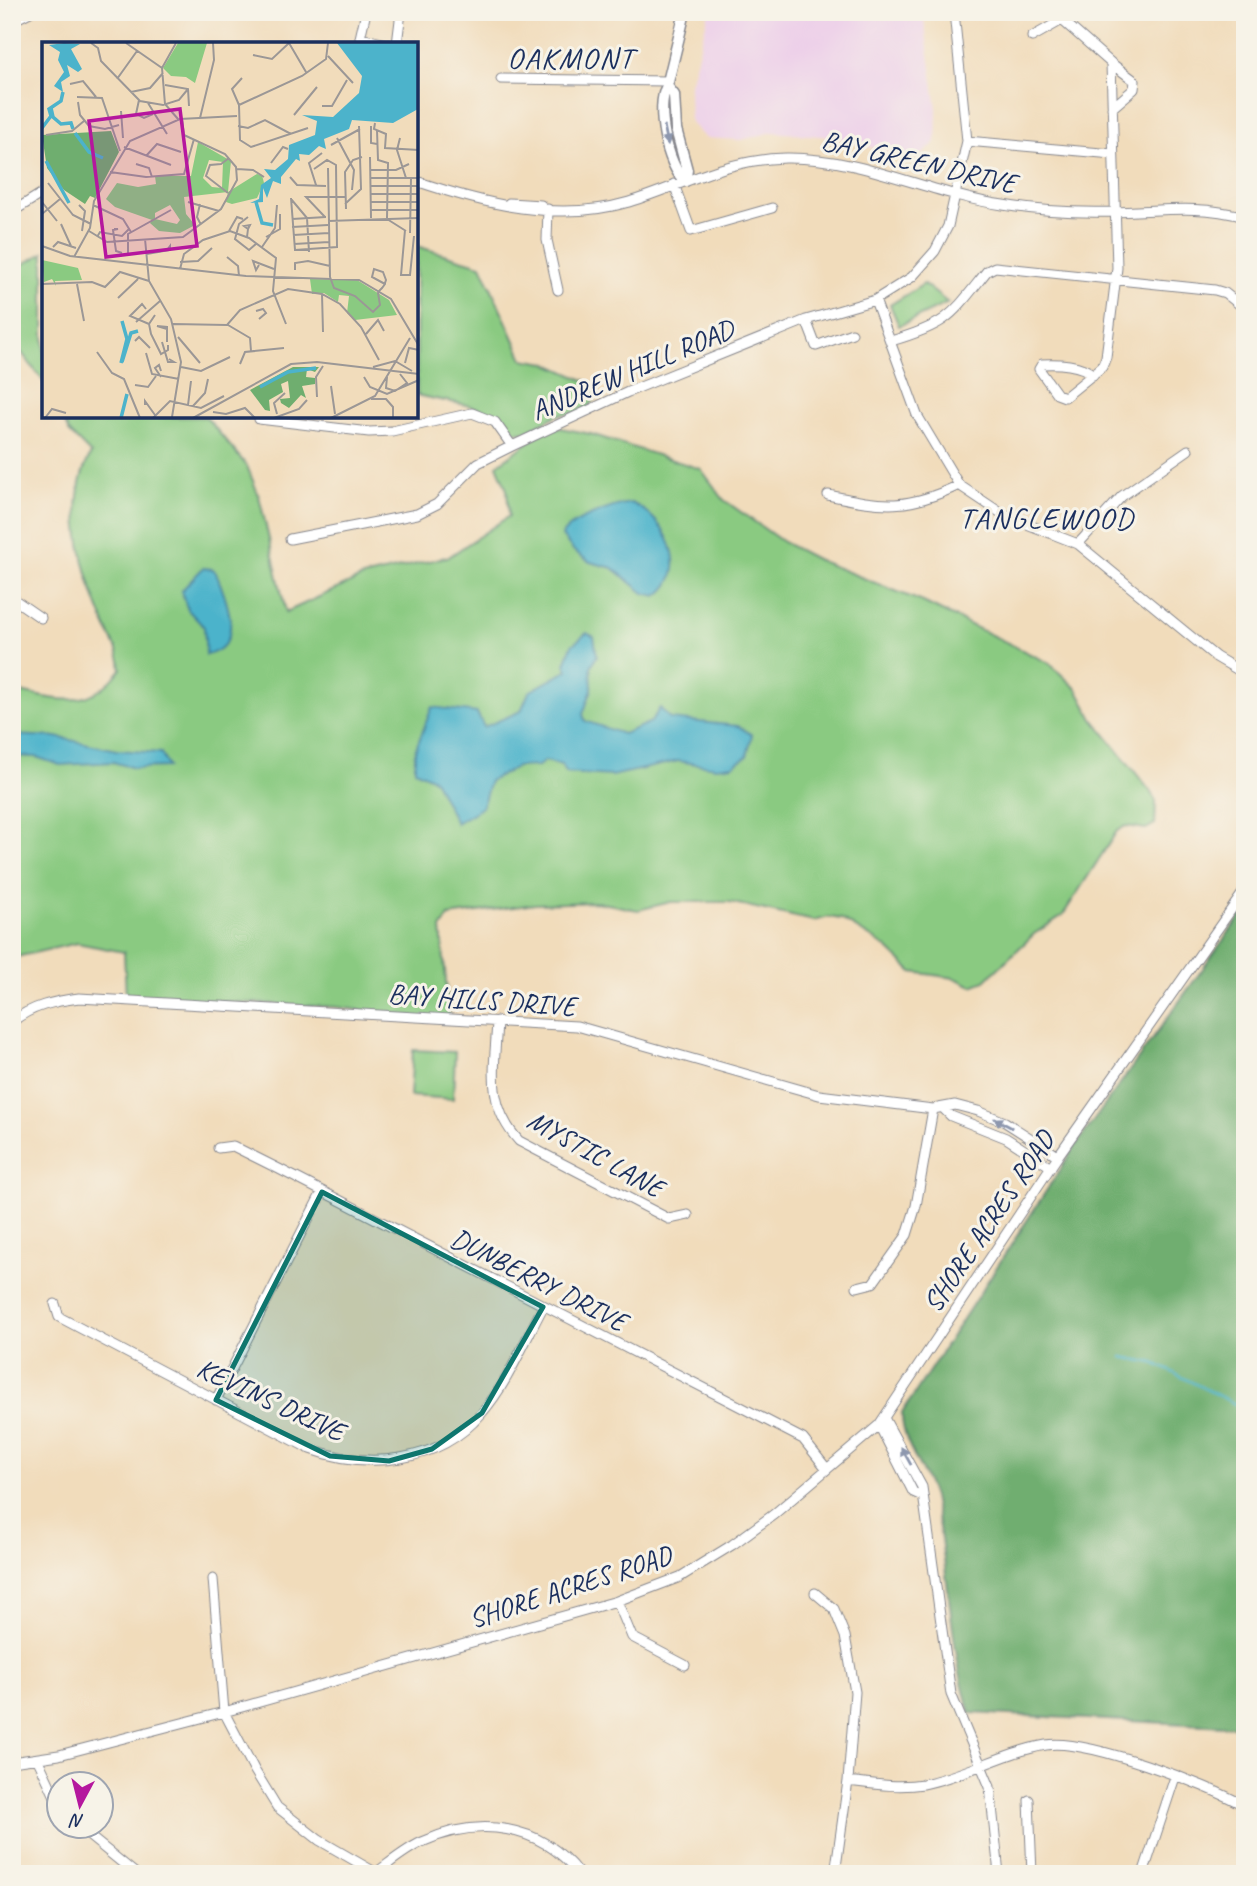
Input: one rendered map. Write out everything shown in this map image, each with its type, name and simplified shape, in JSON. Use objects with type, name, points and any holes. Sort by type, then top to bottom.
[{"type":"street","points":[[12,21],[30,12]]},
{"type":"street","points":[[366,12],[360,38],[378,42]]},
{"type":"street","points":[[397,42],[401,12]]},
{"type":"street","points":[[685,12],[668,84],[662,95],[666,137],[691,230],[772,208]]},
{"type":"street","name":"ANDREW HILL ROAD","points":[[290,539],[417,514],[437,503],[478,463],[512,446],[628,391],[806,320],[875,300],[912,277],[928,260],[944,235],[956,197],[967,141],[954,12]]},
{"type":"street","points":[[1032,37],[1062,20],[1135,81],[1134,89],[1112,108]]},
{"type":"street","points":[[1093,375],[1086,369],[1050,364],[1042,364],[1039,369],[1061,397],[1093,375],[1102,367],[1106,357],[1115,280],[1111,63]]},
{"type":"street","points":[[501,79],[668,84]]},
{"type":"street","points":[[967,141],[1113,154]]},
{"type":"street","name":"BAY GREEN DRIVE","points":[[418,182],[501,204],[522,202],[548,209],[606,208],[745,160],[822,159],[855,165],[956,197],[1049,211],[1114,212],[1191,207],[1245,217]]},
{"type":"street","points":[[12,212],[42,193]]},
{"type":"street","points":[[548,209],[547,240],[558,290]]},
{"type":"street","points":[[891,341],[930,328],[950,317],[990,268],[1215,290],[1225,293],[1245,309]]},
{"type":"street","points":[[875,300],[917,415],[959,485],[1004,515],[1078,544],[1216,657],[1245,674]]},
{"type":"street","points":[[806,320],[816,346],[852,333]]},
{"type":"street","points":[[259,419],[344,432],[369,432],[393,431],[472,413],[495,422],[512,446]]},
{"type":"street","points":[[1078,544],[1122,496],[1188,450]]},
{"type":"street","points":[[828,495],[867,503],[906,505],[933,498],[959,485]]},
{"type":"street","points":[[12,598],[41,618]]},
{"type":"street","name":"SHORE ACRES ROAD","points":[[12,1762],[38,1760],[224,1712],[617,1601],[680,1577],[773,1515],[881,1422],[1058,1156],[1245,890]]},
{"type":"street","name":"BAY HILLS DRIVE","points":[[12,1022],[22,1014],[55,1001],[79,998],[578,1026],[811,1093],[944,1109],[955,1105],[978,1111],[1004,1122],[1058,1156]]},
{"type":"street","name":"MYSTIC LANE","points":[[497,1021],[494,1099],[502,1123],[519,1141],[669,1220],[688,1215]]},
{"type":"street","points":[[857,1287],[873,1283],[907,1235],[916,1206],[933,1108]]},
{"type":"street","name":"BAY HILLS DRIVE","points":[[944,1109],[951,1116],[1006,1138],[1051,1167]]},
{"type":"street","name":"DUNBERRY DRIVE","points":[[218,1148],[233,1146],[803,1439],[827,1469]]},
{"type":"street","points":[[216,1399],[322,1192]]},
{"type":"street","name":"KEVINS DRIVE","points":[[55,1304],[59,1317],[330,1456],[372,1462],[408,1457],[452,1438],[482,1413],[509,1373],[542,1307]]},
{"type":"street","points":[[881,1422],[909,1459],[922,1488],[951,1694],[990,1787],[999,1874]]},
{"type":"street","points":[[213,1579],[224,1712],[277,1807],[319,1840],[377,1873],[420,1842],[465,1826],[508,1829],[540,1840],[571,1864],[579,1874]]},
{"type":"street","points":[[815,1592],[834,1609],[845,1636],[855,1692],[848,1781],[835,1874]]},
{"type":"street","points":[[617,1601],[632,1637],[685,1665]]},
{"type":"street","points":[[848,1781],[895,1786],[921,1784],[1048,1744],[1114,1754],[1219,1791],[1245,1806]]},
{"type":"street","points":[[38,1760],[46,1777]]},
{"type":"street","points":[[1143,1874],[1175,1777]]},
{"type":"street","points":[[1029,1800],[1031,1874]]},
{"type":"street","points":[[94,1840],[136,1874]]},
{"type":"highlighted area","points":[[322,1192],[543,1307],[482,1413],[432,1449],[389,1461],[330,1456],[216,1400]]},
{"type":"shaded area","points":[[709,12],[920,12],[924,21],[937,109],[936,142],[917,159],[831,137],[773,132],[741,140],[705,138],[690,122],[689,88]]},
{"type":"green space","points":[[418,247],[481,265],[523,359],[546,363],[597,386],[598,395],[589,407],[574,413],[557,415],[526,432],[514,432],[493,415],[469,406],[418,395]]},
{"type":"green space","points":[[42,254],[42,379],[12,340],[12,270]]},
{"type":"green space","points":[[924,284],[948,303],[899,326],[890,305]]},
{"type":"green space","points":[[62,418],[207,418],[247,466],[259,496],[286,612],[363,577],[450,556],[509,516],[507,490],[497,465],[551,426],[591,434],[701,469],[724,500],[783,542],[818,560],[923,602],[1049,663],[1077,689],[1093,719],[1150,791],[1156,801],[1155,824],[1146,829],[1126,826],[1117,831],[1063,915],[1034,934],[985,981],[972,986],[955,978],[912,972],[886,947],[841,919],[829,917],[814,921],[729,902],[671,902],[638,910],[597,902],[535,904],[449,916],[441,929],[450,1022],[336,1007],[126,997],[124,952],[77,943],[12,958],[12,690],[58,699],[85,697],[109,683],[121,669],[117,649],[89,579],[79,537],[78,494],[91,454],[69,432]]},
{"type":"green space","points":[[1245,910],[1245,1727],[970,1713],[958,1661],[934,1502],[906,1436],[902,1413],[1076,1145]]},
{"type":"green space","points":[[413,1050],[455,1052],[453,1099],[410,1096]]},
{"type":"water","points":[[631,503],[655,520],[671,545],[673,572],[668,585],[657,596],[644,593],[613,568],[590,562],[574,551],[562,536],[581,520]]},
{"type":"water","points":[[203,568],[213,569],[216,573],[225,596],[230,621],[226,642],[218,650],[206,655],[204,627],[188,610],[181,591]]},
{"type":"water","points":[[587,633],[594,637],[597,656],[591,666],[592,689],[583,714],[585,721],[623,734],[651,722],[660,708],[670,719],[738,726],[752,735],[747,756],[733,765],[716,767],[678,761],[612,776],[566,773],[562,765],[545,761],[538,766],[516,767],[490,781],[482,807],[456,823],[434,779],[415,770],[415,751],[432,707],[477,713],[484,727],[521,711],[529,692],[568,670],[565,664],[572,645]]},
{"type":"water","points":[[12,735],[56,737],[117,750],[161,753],[168,767],[134,768],[113,762],[60,765],[36,757],[12,756]]},
{"type":"waterway","points":[[1122,1357],[1154,1363],[1245,1409]]},
{"type":"district","name":"OAKMONT","points":[[571,58]]},
{"type":"district","name":"TANGLEWOOD","points":[[1047,518]]}]
